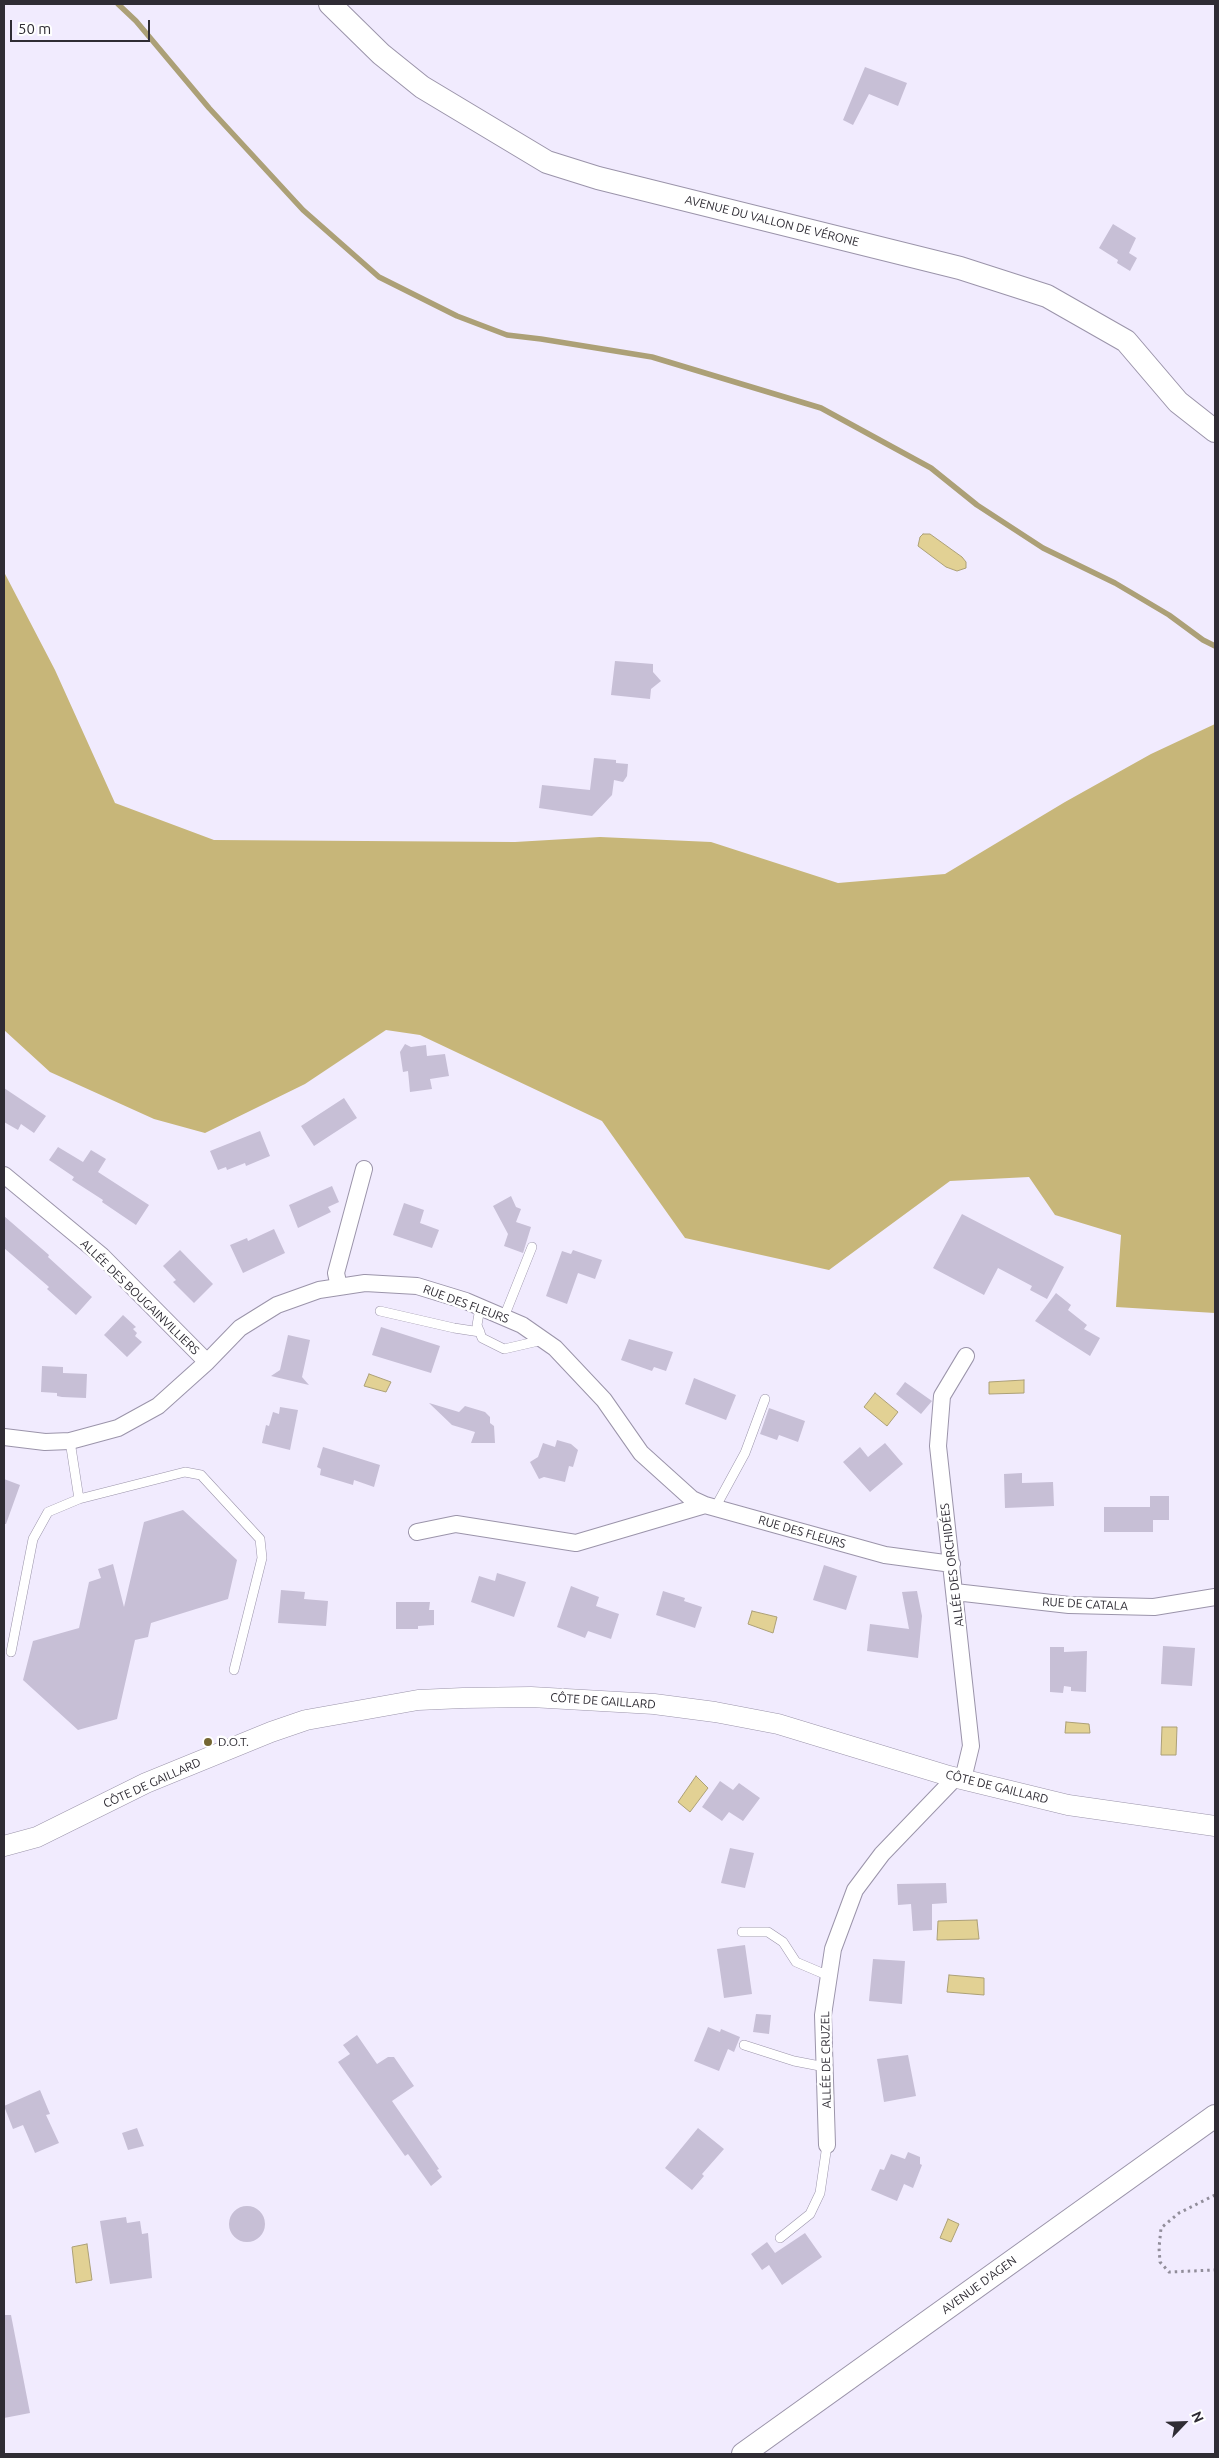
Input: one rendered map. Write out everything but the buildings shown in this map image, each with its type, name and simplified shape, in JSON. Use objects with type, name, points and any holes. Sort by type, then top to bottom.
[{"type":"main road","name":"AVENUE DU VALLON DE VÉRONE","points":[[330,4],[381,54],[422,88],[547,162],[598,178],[960,268],[1047,296],[1126,341],[1178,402],[1215,431]]},
{"type":"main road","name":"AVENUE D'AGEN","points":[[743,2454],[1215,2116]]},
{"type":"street","points":[[339,1287],[336,1273],[364,1169]]},
{"type":"street","name":"ALLÉE DES BOUGAINVILLIERS","points":[[4,1175],[102,1256],[207,1362]]},
{"type":"street","name":"RUE DES FLEURS","points":[[4,1437],[45,1442],[70,1441],[118,1428],[158,1406],[207,1362],[240,1328],[277,1305],[319,1290],[365,1282],[417,1286],[522,1325],[556,1348],[604,1400],[640,1453],[692,1499],[710,1507],[885,1555],[952,1564]]},
{"type":"street","name":"ALLÉE DES ORCHIDÉES","points":[[959,1778],[972,1746],[938,1446],[942,1396],[966,1356]]},
{"type":"street","points":[[417,1532],[456,1524],[576,1543],[710,1507]]},
{"type":"street","name":"RUE DE CATALA","points":[[955,1592],[1088,1605],[1154,1606],[1215,1597]]},
{"type":"street","name":"CÔTE DE GAILLARD","points":[[4,1846],[37,1837],[146,1783],[271,1732],[306,1720],[418,1700],[532,1697],[654,1704],[778,1724],[959,1778],[1068,1805],[1215,1826]]},
{"type":"street","name":"ALLÉE DE CRUZEL","points":[[827,2145],[824,2015],[833,1949],[855,1890],[882,1854],[959,1778]]},
{"type":"lane","points":[[504,1317],[532,1247]]},
{"type":"lane","points":[[480,1308],[477,1325],[482,1338],[504,1349],[543,1340]]},
{"type":"lane","points":[[380,1311],[480,1332]]},
{"type":"lane","points":[[710,1507],[744,1453],[765,1399]]},
{"type":"lane","points":[[70,1441],[78,1498]]},
{"type":"lane","points":[[11,1652],[33,1539],[48,1512],[78,1498],[185,1472],[201,1476],[260,1539],[262,1558],[234,1670]]},
{"type":"lane","points":[[742,1932],[768,1932],[783,1942],[796,1962],[829,1976]]},
{"type":"lane","points":[[744,2045],[794,2061],[825,2067]]},
{"type":"lane","points":[[780,2238],[810,2214],[820,2193],[827,2145]]},
{"type":"path","points":[[1215,2195],[1179,2213],[1161,2228],[1159,2248],[1160,2262],[1169,2272],[1215,2270]]},
{"type":"shaded area","points":[[923,534],[930,534],[962,557],[966,562],[966,568],[957,571],[946,567],[918,546],[920,537]]},
{"type":"shaded area","points":[[4,572],[55,670],[115,803],[214,840],[515,842],[600,837],[711,842],[838,883],[945,874],[1065,802],[1151,754],[1215,724],[1215,1313],[1116,1307],[1121,1235],[1055,1215],[1029,1177],[950,1181],[829,1270],[685,1238],[602,1121],[420,1035],[386,1030],[305,1084],[205,1133],[154,1119],[50,1072],[4,1030]]},
{"type":"shaded area","points":[[369,1374],[391,1382],[386,1392],[364,1386]]},
{"type":"shaded area","points":[[1024,1380],[1024,1393],[989,1394],[989,1382]]},
{"type":"shaded area","points":[[875,1393],[898,1412],[887,1426],[864,1407]]},
{"type":"shaded area","points":[[752,1611],[777,1617],[773,1633],[748,1624]]},
{"type":"shaded area","points":[[1066,1722],[1089,1724],[1090,1733],[1065,1733]]},
{"type":"shaded area","points":[[1162,1727],[1177,1727],[1176,1755],[1161,1755]]},
{"type":"shaded area","points":[[696,1776],[708,1788],[690,1812],[678,1802]]},
{"type":"shaded area","points":[[977,1920],[979,1939],[937,1940],[938,1921]]},
{"type":"shaded area","points":[[949,1975],[984,1978],[984,1995],[947,1992]]},
{"type":"shaded area","points":[[948,2219],[959,2224],[951,2242],[940,2238]]},
{"type":"shaded area","points":[[87,2244],[92,2280],[76,2283],[72,2247]]},
{"type":"waterway","points":[[118,4],[136,21],[209,108],[303,210],[379,277],[457,316],[507,335],[652,357],[821,408],[931,468],[977,505],[1043,548],[1115,583],[1169,615],[1203,640],[1215,646]]},
{"type":"place","name":"D.O.T.","points":[[208,1742]]}]
